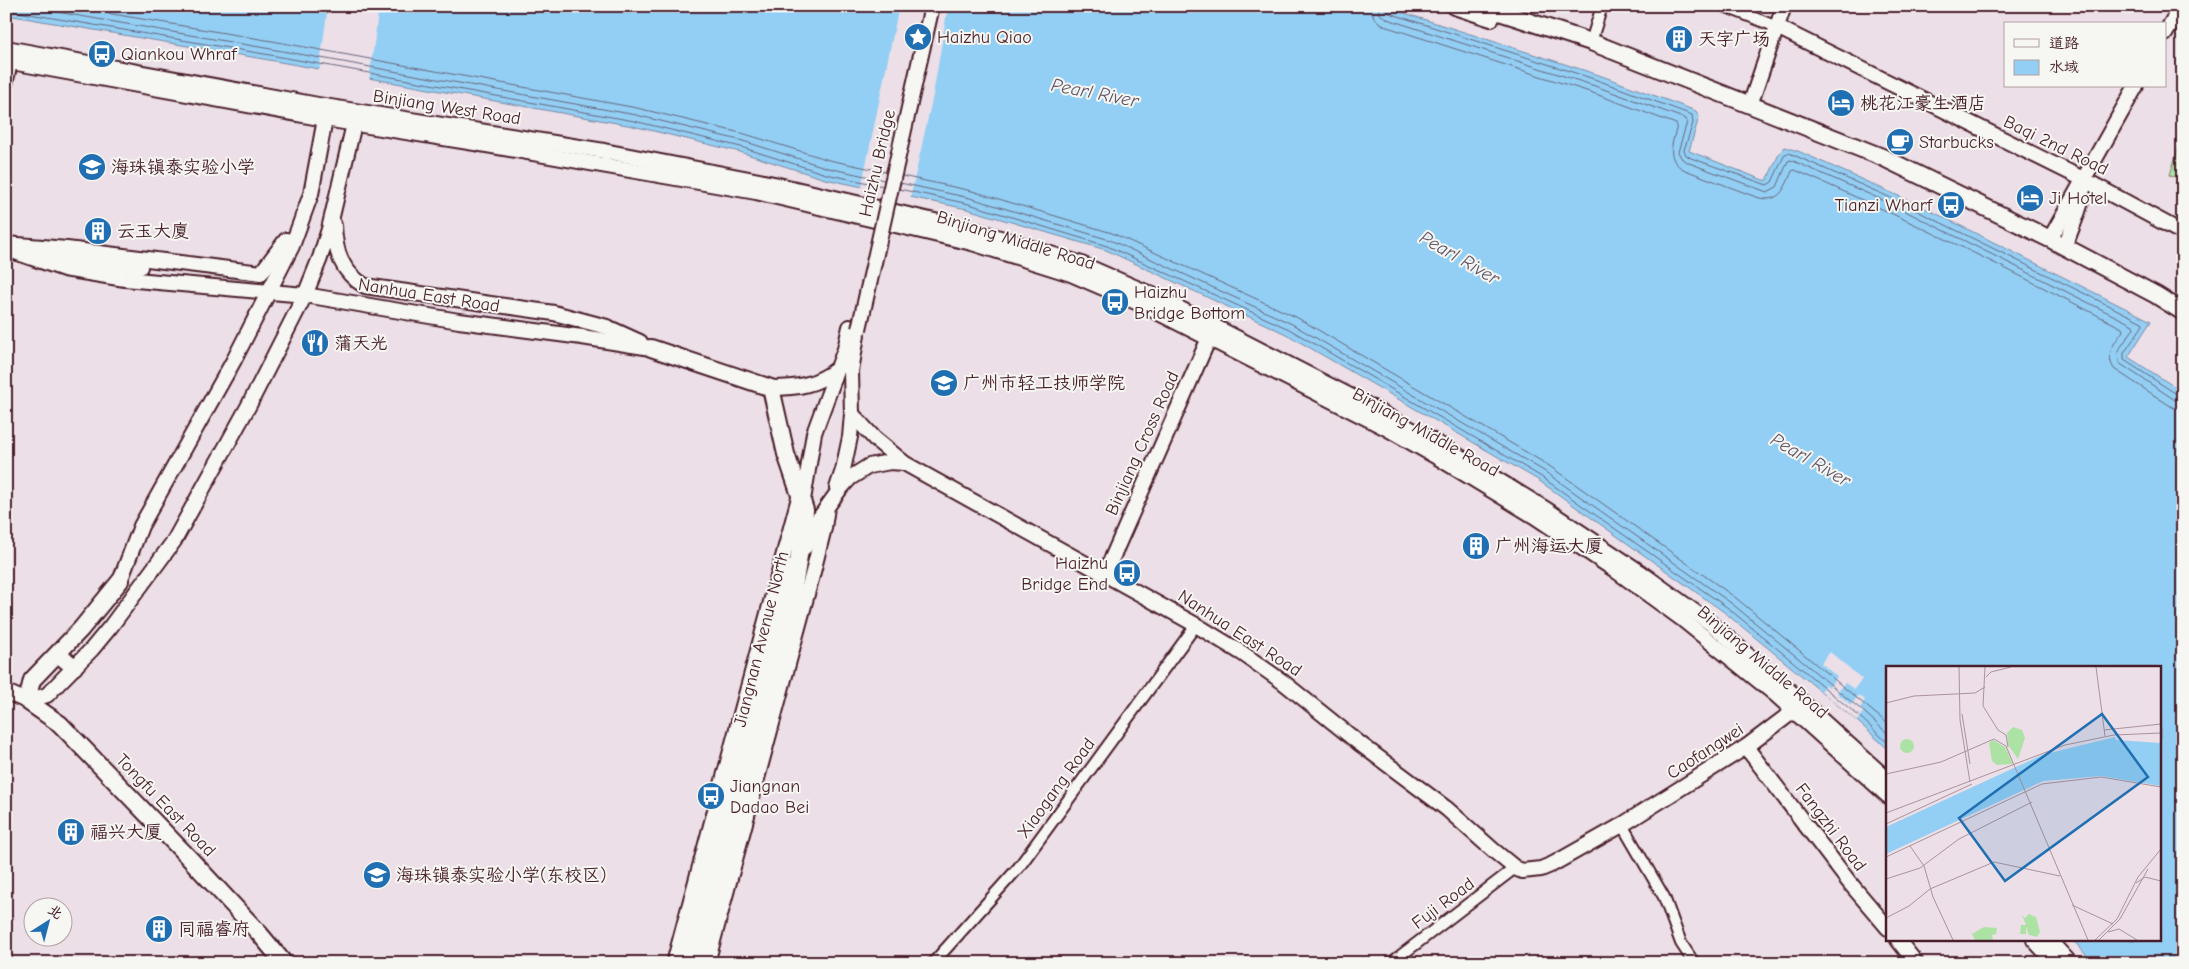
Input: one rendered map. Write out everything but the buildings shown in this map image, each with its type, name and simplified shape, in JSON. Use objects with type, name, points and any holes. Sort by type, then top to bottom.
[{"type":"main road","name":"Haizhu Bridge","points":[[854,328],[924,6]]},
{"type":"main road","name":"Haizhu Bridge","points":[[854,328],[932,6]]},
{"type":"main road","points":[[1454,6],[1590,46]]},
{"type":"main road","points":[[1481,6],[1499,9],[1590,46],[1750,105],[1882,157],[2050,239],[2156,295],[2183,312]]},
{"type":"main road","points":[[1750,105],[1784,6]]},
{"type":"main road","points":[[2166,32],[2181,6]]},
{"type":"main road","name":"Baqi 2nd Road","points":[[1777,27],[2083,179],[2183,233]]},
{"type":"main road","name":"Binjiang West Road","points":[[10,55],[604,151],[774,184],[880,215]]},
{"type":"main road","name":"Binjiang West Road","points":[[10,55],[325,119],[688,180],[880,215]]},
{"type":"main road","points":[[2050,239],[2135,88]]},
{"type":"main road","points":[[343,109],[354,124],[333,214],[320,258],[305,295],[249,405],[188,516],[159,562],[135,591],[111,626],[74,668],[47,694],[27,701],[32,680],[58,654],[120,581],[149,511],[212,400],[292,246],[306,210],[317,172],[325,119],[343,109]]},
{"type":"main road","points":[[2065,247],[2082,200],[2083,179]]},
{"type":"main road","points":[[261,273],[274,260],[306,210]]},
{"type":"main road","points":[[333,214],[334,240],[338,256],[351,277],[366,286],[374,289],[572,317],[607,327],[651,348]]},
{"type":"main road","name":"Binjiang Middle Road","points":[[880,215],[1053,267],[1212,332],[1394,433],[1534,516],[1615,570],[1682,619],[1751,674],[1799,707],[1886,778]]},
{"type":"main road","points":[[6,247],[64,269],[124,280],[272,285]]},
{"type":"main road","points":[[6,247],[81,261],[140,267]]},
{"type":"main road","name":"Nanhua East Road","points":[[6,247],[67,248],[261,273],[272,285],[305,295],[360,305],[651,348],[771,388],[809,385],[820,381],[838,369]]},
{"type":"main road","points":[[360,305],[412,293]]},
{"type":"main road","name":"Jiangnan Avenue North","points":[[684,963],[780,610],[795,546],[802,492],[820,413],[854,328]]},
{"type":"main road","name":"Jiangnan Avenue North","points":[[696,963],[789,618],[806,545],[814,525],[827,507],[844,470],[852,414],[850,371],[854,328]]},
{"type":"main road","name":"Binjiang Cross Road","points":[[1105,574],[1212,332]]},
{"type":"main road","points":[[771,388],[786,454],[802,492],[804,525],[789,618]]},
{"type":"main road","name":"Nanhua East Road","points":[[852,414],[875,439],[904,463],[1196,625],[1242,653],[1283,682],[1359,743],[1447,809],[1516,868],[1530,871]]},
{"type":"main road","points":[[708,963],[818,553],[827,507],[840,489],[857,472],[869,466],[890,462],[904,463]]},
{"type":"main road","points":[[674,963],[802,492]]},
{"type":"main road","points":[[58,654],[74,668]]},
{"type":"main road","name":"Tongfu East Road","points":[[6,692],[27,701],[60,724],[190,859],[259,933],[284,963]]},
{"type":"main road","name":"Binjiang Middle Road","points":[[1799,707],[1886,794]]},
{"type":"main road","name":"Caofangwei","points":[[1530,871],[1553,864],[1622,825],[1746,747],[1799,707]]},
{"type":"main road","name":"Fangzhi Road","points":[[1746,747],[1849,882],[1886,926]]},
{"type":"main road","points":[[1900,942],[1916,963]]},
{"type":"main road","points":[[2036,942],[2055,963]]},
{"type":"main road","points":[[2051,942],[2070,963]]},
{"type":"street","points":[[1590,46],[1602,6]]},
{"type":"street","points":[[1724,6],[1777,27]]},
{"type":"street","points":[[6,88],[10,55]]},
{"type":"street","name":"Xiaogang Road","points":[[933,963],[1019,867],[1196,625]]},
{"type":"street","points":[[1622,825],[1664,897],[1681,943],[1694,963]]},
{"type":"street","name":"Fuji Road","points":[[1391,963],[1516,868]]},
{"type":"green space","points":[[2183,132],[2183,179],[2170,175]]},
{"type":"water","name":"Pearl River","points":[[6,6],[1382,6],[1599,75],[1696,111],[1699,117],[1689,151],[1763,180],[1767,180],[1779,154],[1785,147],[1798,151],[1921,206],[2151,321],[2128,357],[2183,392],[2183,963],[2093,963],[2075,942],[2162,942],[2162,666],[1886,666],[1886,747],[1857,721],[1724,612],[1538,480],[1286,334],[1106,250],[967,209],[825,179],[740,152],[633,126],[7,15]]},
{"type":"pier","points":[[328,6],[379,6],[369,81],[319,72]]},
{"type":"pier","points":[[899,6],[948,6],[933,95],[910,199],[861,189]]},
{"type":"pier","points":[[1830,652],[1862,679],[1854,689],[1845,683],[1837,693],[1851,705],[1859,695],[1865,700],[1860,708],[1864,711],[1857,721],[1821,691],[1826,685],[1829,687],[1837,677],[1821,663]]},
{"type":"place","name":"Haizhu Qiao","points":[[918,37]]},
{"type":"place","name":"天字广场","points":[[1679,39]]},
{"type":"place","name":"Qiankou Whraf","points":[[102,54]]},
{"type":"place","name":"桃花江豪生酒店","points":[[1841,103]]},
{"type":"place","name":"Starbucks","points":[[1900,142]]},
{"type":"place","name":"海珠镇泰实验小学","points":[[92,167]]},
{"type":"place","name":"Ji Hotel","points":[[2030,198]]},
{"type":"place","name":"Tianzi Wharf","points":[[1951,205]]},
{"type":"place","name":"云玉大廈","points":[[98,231]]},
{"type":"place","name":"Haizhu Bridge Bottom","points":[[1115,302]]},
{"type":"place","name":"蒲天光","points":[[315,343]]},
{"type":"place","name":"广州市轻工技师学院","points":[[944,383]]},
{"type":"place","name":"广州海运大厦","points":[[1476,546]]},
{"type":"place","name":"Haizhu Bridge End","points":[[1127,573]]},
{"type":"place","name":"Jiangnan Dadao Bei","points":[[711,796]]},
{"type":"place","name":"福兴大厦","points":[[71,832]]},
{"type":"place","name":"海珠镇泰实验小学(东校区)","points":[[377,875]]},
{"type":"place","name":"同福睿府","points":[[159,929]]}]
